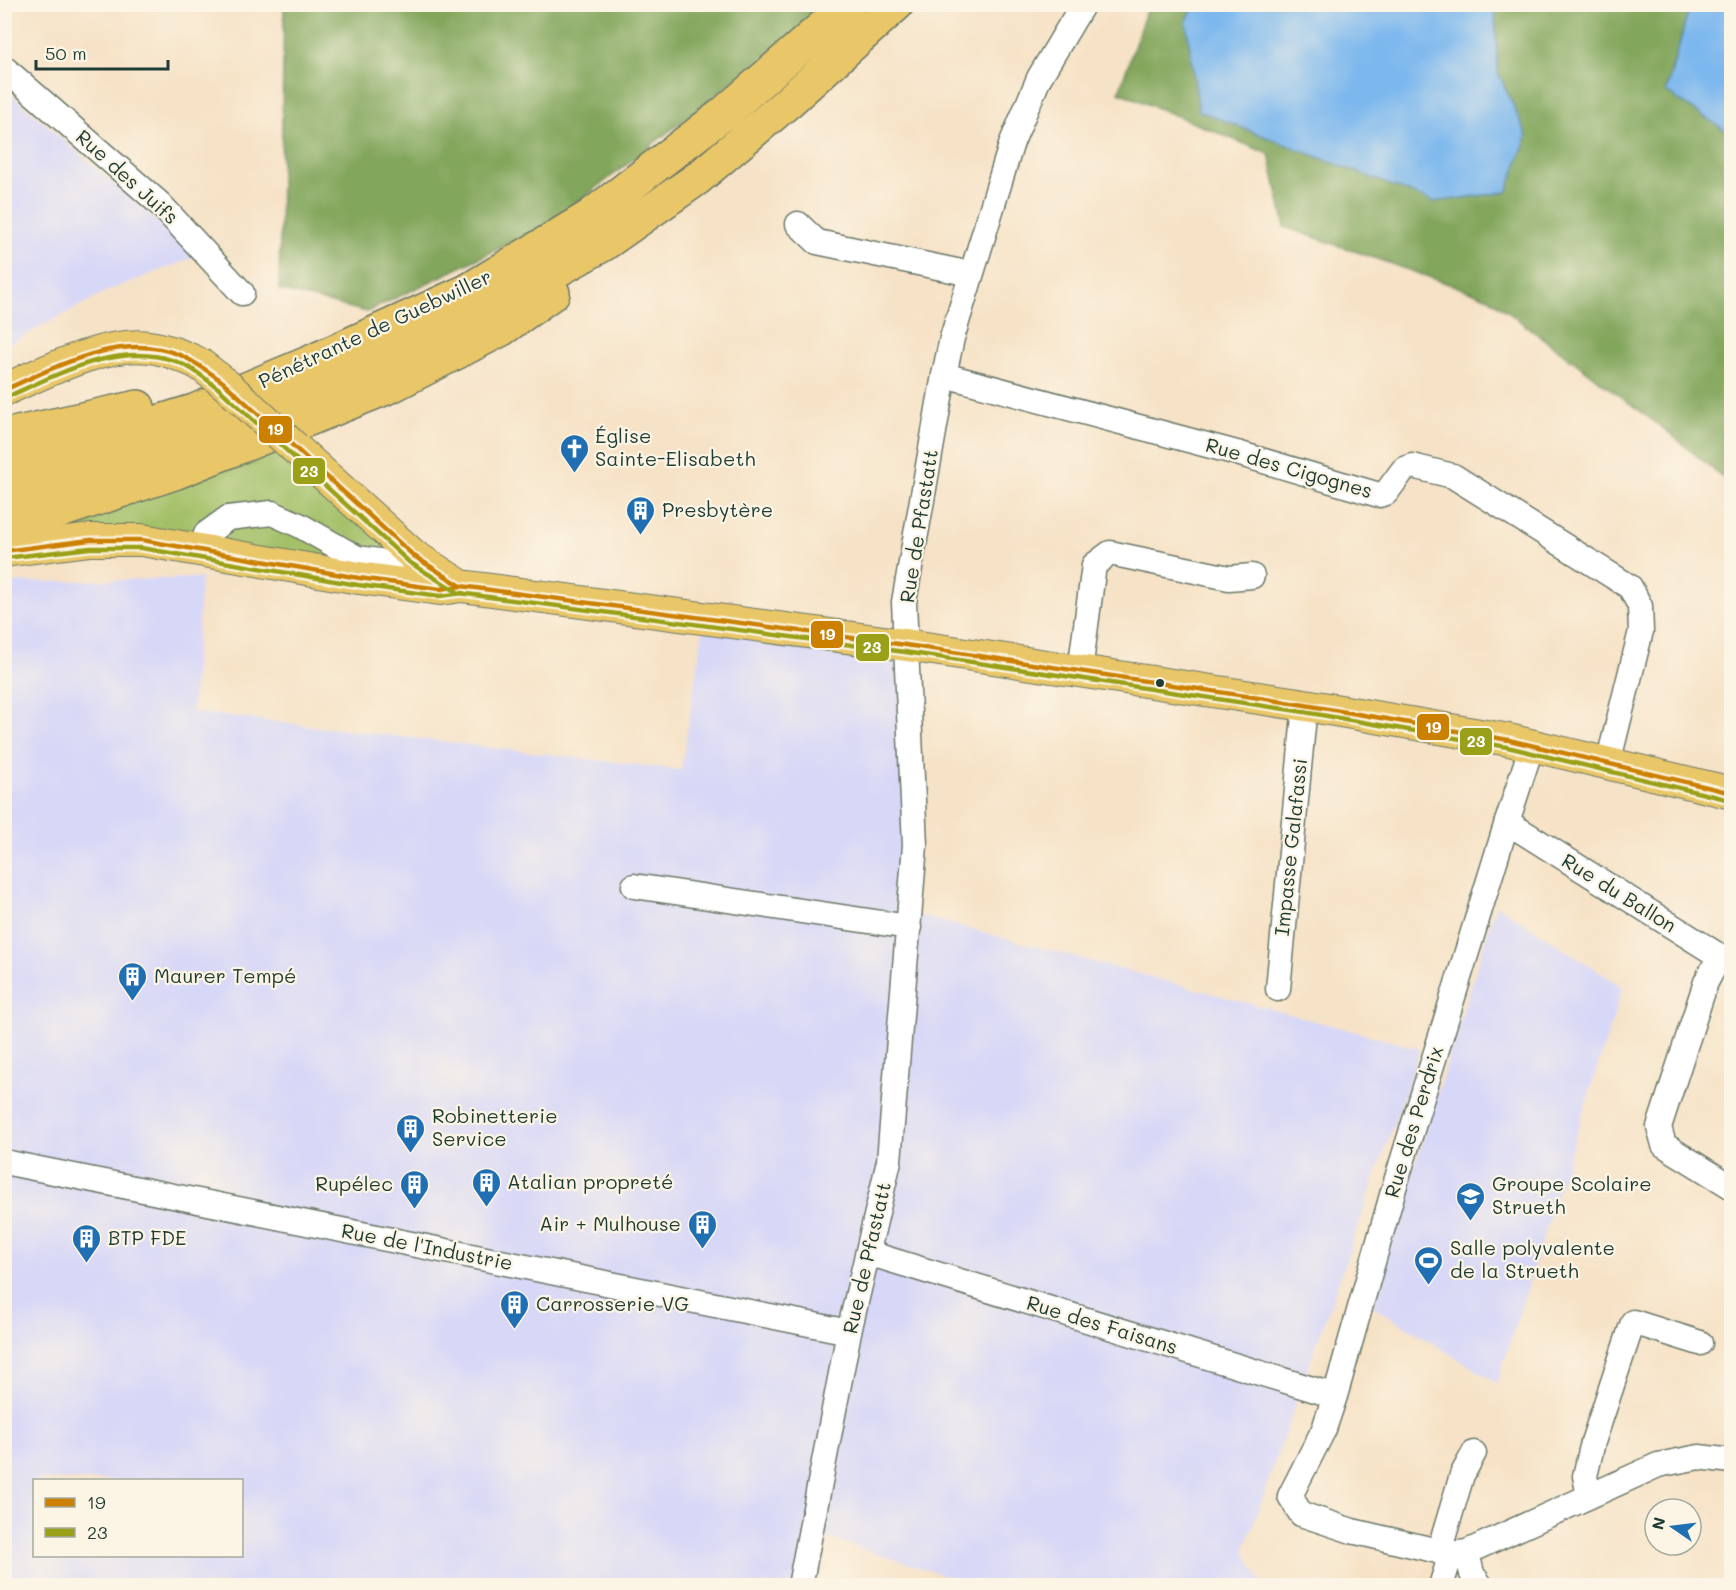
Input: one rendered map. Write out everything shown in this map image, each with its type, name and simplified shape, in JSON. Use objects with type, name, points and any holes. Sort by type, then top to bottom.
[{"type":"highway","name":"Pénétrante de Guebwiller","points":[[4,471],[194,411],[467,291],[589,217],[723,114],[849,4]]},
{"type":"highway","points":[[4,502],[231,426],[344,381],[449,331],[604,244],[698,178],[787,103],[897,4]]},
{"type":"highway","points":[[4,530],[177,472],[391,386],[502,329],[562,286],[604,244]]},
{"type":"highway","points":[[4,436],[190,396],[249,388]]},
{"type":"main road","points":[[4,390],[100,351],[123,346],[149,347],[174,353],[198,363],[223,382],[414,556],[461,586]]},
{"type":"main road","points":[[4,551],[90,540],[142,540],[359,578],[441,589],[461,586],[906,645],[1305,705],[1532,746],[1731,794]]},
{"type":"street","name":"Rue de Pfastatt","points":[[800,1586],[849,1332],[889,1161],[915,845],[904,602],[944,375],[951,338],[1012,142],[1039,78],[1083,4]]},
{"type":"street","name":"Rue des Juifs","points":[[4,68],[160,204],[242,293]]},
{"type":"street","points":[[798,224],[817,242],[971,274]]},
{"type":"street","name":"Rue des Cigognes","points":[[944,375],[1226,450],[1379,495],[1386,493],[1403,470],[1412,466],[1453,476],[1630,587],[1640,606],[1641,631],[1608,763]]},
{"type":"street","points":[[201,550],[206,534],[228,518],[273,513],[357,558],[393,563],[414,556]]},
{"type":"street","points":[[1080,671],[1094,565],[1110,553],[1228,578],[1252,576]]},
{"type":"street","name":"Impasse Galafassi","points":[[1278,989],[1305,705]]},
{"type":"street","name":"Rue des Perdrix","points":[[1452,1553],[1353,1531],[1301,1514],[1290,1496],[1324,1429],[1335,1396],[1394,1188],[1532,746]]},
{"type":"street","name":"Rue du Ballon","points":[[1507,822],[1726,960]]},
{"type":"street","points":[[634,886],[909,927]]},
{"type":"street","points":[[1726,960],[1706,982],[1659,1127],[1664,1145],[1731,1187]]},
{"type":"street","name":"Rue de l'Industrie","points":[[4,1162],[849,1332]]},
{"type":"street","name":"Rue des Faisans","points":[[868,1253],[1335,1396]]},
{"type":"street","points":[[1589,1496],[1585,1476],[1593,1442],[1633,1322],[1700,1343]]},
{"type":"street","points":[[1441,1586],[1452,1553],[1462,1475],[1474,1453]]},
{"type":"street","points":[[1452,1553],[1658,1465],[1699,1457],[1731,1461]]},
{"type":"street","points":[[1452,1553],[1481,1586]]},
{"type":"shaded area","points":[[4,88],[197,256],[105,292],[5,346]]},
{"type":"shaded area","points":[[201,578],[192,712],[681,770],[705,617],[906,645],[910,913],[1420,1049],[1244,1551],[1263,1585],[975,1585],[825,1537],[815,1585],[5,1585],[4,583]]},
{"type":"shaded area","name":"Groupe Scolaire Strueth","points":[[1496,905],[1623,987],[1497,1383],[1365,1301],[1422,1143]]},
{"type":"green space","points":[[284,5],[828,5],[812,20],[550,224],[367,312],[279,290]]},
{"type":"green space","points":[[1148,5],[1195,5],[1186,22],[1434,202],[1507,192],[1526,136],[1498,72],[1495,12],[1467,5],[1690,5],[1666,91],[1731,134],[1731,484],[1668,432],[1489,298],[1285,227],[1269,154],[1119,92]]},
{"type":"green space","points":[[282,446],[415,569],[43,533]]},
{"type":"water","points":[[1467,4],[1495,12],[1498,72],[1527,136],[1507,192],[1434,202],[1199,111],[1186,22],[1195,5]]},
{"type":"water","points":[[1690,5],[1731,5],[1731,134],[1666,92]]},
{"type":"transit line","name":"19","points":[[4,390],[68,362],[113,349],[136,347],[158,349],[180,355],[223,382],[414,556],[461,586],[906,645],[1305,705],[1509,740],[1732,793]]},
{"type":"transit line","name":"23","points":[[7,397],[68,370],[111,358],[132,355],[154,356],[181,363],[218,388],[409,562],[459,593],[905,652],[1304,712],[1507,747],[1730,800]]},
{"type":"transit line","name":"19","points":[[4,551],[90,540],[142,540],[359,578],[440,589],[462,586]]},
{"type":"transit line","name":"23","points":[[5,558],[90,548],[141,548],[358,585],[440,596],[463,593]]},
{"type":"place","name":"Église Sainte-Elisabeth","points":[[574,474]]},
{"type":"place","name":"Presbytère","points":[[641,536]]},
{"type":"place","name":"Maurer Tempé","points":[[133,1002]]},
{"type":"place","name":"Robinetterie Service","points":[[411,1154]]},
{"type":"place","name":"Atalian propreté","points":[[486,1208]]},
{"type":"place","name":"Rupélec","points":[[414,1210]]},
{"type":"place","name":"Groupe Scolaire Strueth","points":[[1471,1222]]},
{"type":"place","name":"Air + Mulhouse","points":[[702,1250]]},
{"type":"place","name":"BTP FDE","points":[[87,1264]]},
{"type":"place","name":"Salle polyvalente de la Strueth","points":[[1429,1286]]},
{"type":"place","name":"Carrosserie VG","points":[[515,1330]]}]
